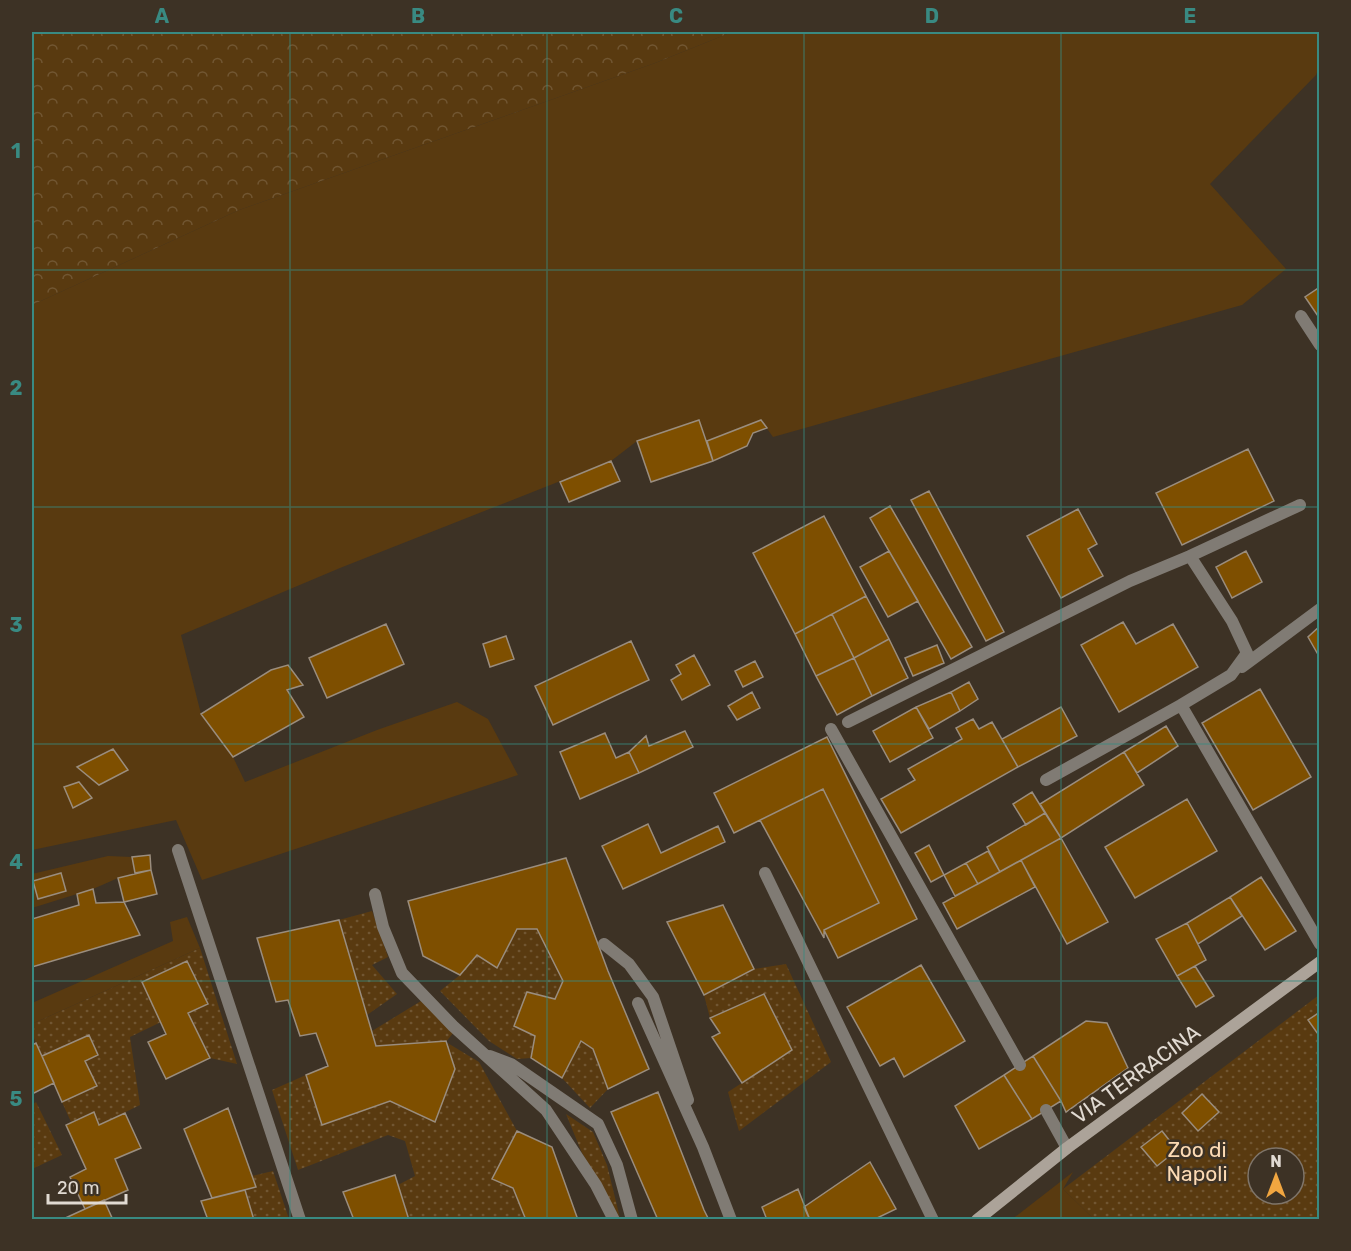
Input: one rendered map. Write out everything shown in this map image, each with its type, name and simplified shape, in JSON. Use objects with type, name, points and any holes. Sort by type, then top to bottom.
[{"type":"main road","name":"VIA TERRACINA","points":[[977,1220],[1067,1148],[1320,962]]},
{"type":"street","points":[[1301,316],[1320,345]]},
{"type":"street","points":[[848,722],[1130,581],[1300,506]]},
{"type":"street","points":[[1190,556],[1232,621],[1247,653],[1231,675]]},
{"type":"street","points":[[1046,780],[1231,675],[1320,609]]},
{"type":"street","points":[[1180,705],[1320,944]]},
{"type":"street","points":[[831,729],[1020,1065]]},
{"type":"street","points":[[178,850],[300,1220]]},
{"type":"street","points":[[765,873],[933,1220]]},
{"type":"street","points":[[375,894],[383,927],[402,973],[483,1054],[546,1110],[596,1185],[614,1220]]},
{"type":"street","points":[[604,944],[629,964],[653,997],[703,1146],[731,1220]]},
{"type":"street","points":[[638,1003],[703,1146]]},
{"type":"street","points":[[483,1054],[511,1064],[598,1124],[617,1166],[632,1220]]},
{"type":"street","points":[[1046,1110],[1067,1148]]},
{"type":"green space","points":[[32,32],[732,32],[655,63],[239,210],[32,305]]},
{"type":"green space","points":[[732,32],[1319,32],[1319,67],[1316,75],[1210,184],[1286,269],[1242,305],[773,437],[761,420],[707,441],[699,420],[637,441],[611,461],[340,568],[181,635],[201,714],[233,757],[245,782],[377,730],[457,702],[488,719],[518,775],[202,880],[176,820],[32,850],[32,305],[239,210],[655,63]]},
{"type":"green space","points":[[108,856],[132,857],[135,873],[32,908],[32,874]]},
{"type":"green space","points":[[372,911],[388,957],[372,965],[397,994],[367,1015],[339,920]]},
{"type":"green space","points":[[187,917],[200,948],[32,1024],[32,1003],[173,941],[170,922]]},
{"type":"green space","points":[[517,929],[537,929],[563,981],[555,999],[527,992],[514,1026],[535,1036],[531,1058],[517,1059],[489,1041],[440,991],[460,975],[477,955],[497,968]]},
{"type":"green space","points":[[200,948],[237,1064],[210,1058],[188,1013],[208,1004],[187,961],[142,982],[161,1022],[130,1037],[140,1105],[99,1125],[94,1112],[71,1122],[62,1102],[97,1086],[85,1061],[98,1055],[89,1036],[42,1056],[32,1034],[32,1024]]},
{"type":"green space","points":[[786,964],[831,1062],[739,1131],[728,1092],[792,1050],[764,995],[710,1018],[704,995],[754,969]]},
{"type":"green space","name":"Zoo di Napoli","points":[[1319,995],[1319,1219],[1094,1219],[1063,1189]]},
{"type":"green space","points":[[421,1001],[453,1033],[446,1042],[376,1046],[372,1031]]},
{"type":"green space","points":[[581,1041],[593,1049],[608,1089],[590,1108],[562,1078]]},
{"type":"green space","points":[[446,1042],[479,1062],[517,1131],[493,1179],[513,1188],[526,1219],[409,1219],[398,1185],[415,1176],[405,1141],[388,1135],[298,1170],[272,1090],[306,1075],[322,1125],[390,1101],[435,1122]]},
{"type":"green space","points":[[36,1102],[62,1155],[32,1169],[32,1105]]},
{"type":"green space","points":[[566,1114],[593,1132],[607,1165],[620,1218],[582,1153]]},
{"type":"green space","points":[[273,1171],[289,1219],[254,1219],[245,1190],[252,1176]]},
{"type":"green space","points":[[1073,1172],[1063,1189],[1094,1219],[1011,1220]]},
{"type":"building","points":[[1320,287],[1320,319],[1305,297]]},
{"type":"building","points":[[699,420],[713,461],[651,482],[637,441]]},
{"type":"building","points":[[761,420],[767,428],[753,433],[747,446],[713,461],[707,441]]},
{"type":"building","points":[[1248,449],[1274,501],[1182,545],[1156,493]]},
{"type":"building","points":[[611,461],[620,481],[569,502],[560,482]]},
{"type":"building","points":[[929,491],[1004,632],[986,641],[911,500]]},
{"type":"building","points":[[890,506],[972,647],[951,659],[870,518]]},
{"type":"building","points":[[1078,509],[1097,544],[1088,549],[1103,576],[1061,598],[1027,536]]},
{"type":"building","points":[[824,516],[866,596],[795,634],[753,553]]},
{"type":"building","points":[[889,551],[918,601],[888,617],[860,567]]},
{"type":"building","points":[[1246,551],[1262,582],[1232,598],[1216,567]]},
{"type":"building","points":[[866,596],[889,639],[854,658],[832,614]]},
{"type":"building","points":[[832,614],[854,658],[816,676],[795,634]]},
{"type":"building","points":[[1123,622],[1136,644],[1173,624],[1198,667],[1119,712],[1081,645]]},
{"type":"building","points":[[386,624],[404,664],[327,698],[309,658]]},
{"type":"building","points":[[1320,626],[1320,658],[1308,637]]},
{"type":"building","points":[[506,636],[514,659],[490,667],[483,644]]},
{"type":"building","points":[[889,639],[908,678],[872,696],[854,658]]},
{"type":"building","points":[[631,641],[649,680],[553,725],[535,686]]},
{"type":"building","points":[[937,645],[944,663],[913,676],[905,658]]},
{"type":"building","points":[[694,655],[710,685],[682,700],[671,680],[681,674],[676,665]]},
{"type":"building","points":[[854,658],[872,696],[837,715],[816,676]]},
{"type":"building","points":[[755,661],[763,677],[743,687],[735,671]]},
{"type":"building","points":[[288,665],[303,685],[287,690],[304,717],[233,757],[201,714],[271,670]]},
{"type":"building","points":[[969,682],[978,699],[960,711],[951,692]]},
{"type":"building","points":[[1260,689],[1311,777],[1253,810],[1202,723]]},
{"type":"building","points":[[752,692],[760,708],[737,720],[728,706]]},
{"type":"building","points":[[951,692],[960,711],[929,729],[916,707]]},
{"type":"building","points":[[916,707],[933,738],[890,762],[873,731]]},
{"type":"building","points":[[1061,707],[1077,736],[1018,767],[1002,739]]},
{"type":"building","points":[[973,719],[979,729],[992,722],[1018,767],[901,833],[881,799],[915,780],[908,769],[962,739],[956,728]]},
{"type":"building","points":[[1166,726],[1178,746],[1137,773],[1124,752]]},
{"type":"building","points":[[685,731],[693,747],[639,773],[629,752],[646,736],[649,746]]},
{"type":"building","points":[[605,733],[616,758],[629,752],[639,773],[580,799],[560,752]]},
{"type":"building","points":[[827,737],[917,919],[838,958],[824,930],[879,903],[823,789],[734,833],[714,793]]},
{"type":"building","points":[[113,749],[128,770],[99,785],[77,767]]},
{"type":"building","points":[[1124,752],[1144,785],[1061,838],[1040,804]]},
{"type":"building","points":[[79,782],[92,798],[73,808],[64,787]]},
{"type":"building","points":[[823,789],[879,903],[824,930],[824,938],[760,820]]},
{"type":"building","points":[[1032,792],[1045,813],[1026,825],[1013,804]]},
{"type":"building","points":[[1187,799],[1217,851],[1135,898],[1105,847]]},
{"type":"building","points":[[1045,813],[1061,838],[1000,872],[987,847]]},
{"type":"building","points":[[648,824],[661,853],[718,826],[725,842],[623,889],[602,846]]},
{"type":"building","points":[[1061,838],[1108,922],[1067,944],[1021,860]]},
{"type":"building","points":[[929,845],[944,875],[931,882],[915,853]]},
{"type":"building","points":[[988,851],[1000,872],[978,884],[966,863]]},
{"type":"building","points":[[150,855],[151,870],[135,873],[132,857]]},
{"type":"building","points":[[566,858],[608,971],[649,1069],[608,1089],[593,1049],[581,1041],[562,1078],[531,1058],[535,1036],[514,1026],[527,992],[555,999],[563,981],[537,929],[517,929],[497,968],[477,955],[460,975],[423,956],[408,901]]},
{"type":"building","points":[[1021,860],[1035,887],[957,929],[943,903]]},
{"type":"building","points":[[966,863],[978,884],[955,896],[944,875]]},
{"type":"building","points":[[151,870],[157,894],[124,902],[118,878]]},
{"type":"building","points":[[61,873],[66,891],[38,899],[33,881]]},
{"type":"building","points":[[1261,877],[1296,931],[1265,950],[1230,897]]},
{"type":"building","points":[[93,889],[96,903],[124,902],[140,935],[32,967],[32,919],[79,905],[77,894]]},
{"type":"building","points":[[1230,897],[1242,916],[1198,944],[1187,923]]},
{"type":"building","points":[[723,905],[754,969],[704,995],[667,922]]},
{"type":"building","points":[[339,920],[376,1046],[446,1041],[455,1069],[435,1122],[390,1101],[322,1125],[306,1075],[328,1066],[316,1033],[300,1036],[288,1000],[276,1002],[257,938]]},
{"type":"building","points":[[1187,923],[1206,960],[1177,976],[1156,939]]},
{"type":"building","points":[[187,961],[208,1004],[188,1013],[210,1058],[166,1079],[148,1042],[166,1034],[142,982]]},
{"type":"building","points":[[921,965],[965,1041],[904,1077],[894,1058],[880,1066],[847,1007]]},
{"type":"building","points":[[1195,966],[1214,996],[1196,1007],[1177,976]]},
{"type":"building","points":[[764,994],[792,1050],[742,1083],[712,1037],[720,1033],[710,1018]]},
{"type":"building","points":[[1320,1012],[1320,1037],[1308,1020]]},
{"type":"building","points":[[1086,1021],[1107,1023],[1128,1068],[1066,1112],[1033,1056]]},
{"type":"building","points":[[89,1035],[98,1055],[85,1061],[97,1086],[62,1102],[42,1056]]},
{"type":"building","points":[[36,1043],[54,1083],[32,1094],[32,1045]]},
{"type":"building","points":[[1033,1056],[1061,1101],[1032,1119],[1004,1075]]},
{"type":"building","points":[[1004,1075],[1032,1119],[979,1149],[955,1106]]},
{"type":"building","points":[[658,1092],[709,1220],[658,1220],[611,1112]]},
{"type":"building","points":[[1202,1094],[1219,1112],[1198,1131],[1182,1113]]},
{"type":"building","points":[[228,1108],[256,1187],[212,1198],[184,1129]]},
{"type":"building","points":[[94,1112],[99,1125],[125,1113],[141,1148],[115,1159],[128,1190],[85,1209],[70,1177],[86,1169],[66,1125]]},
{"type":"building","points":[[517,1131],[552,1147],[578,1220],[526,1220],[513,1188],[492,1179]]},
{"type":"building","points":[[1162,1131],[1177,1150],[1157,1166],[1141,1147]]},
{"type":"building","points":[[870,1162],[896,1209],[873,1220],[810,1220],[804,1207]]},
{"type":"building","points":[[395,1175],[409,1220],[354,1220],[343,1192]]},
{"type":"building","points":[[798,1189],[810,1220],[767,1220],[762,1207]]},
{"type":"building","points":[[245,1190],[254,1220],[208,1220],[201,1201]]},
{"type":"building","points":[[104,1200],[113,1220],[61,1220],[85,1209]]}]
